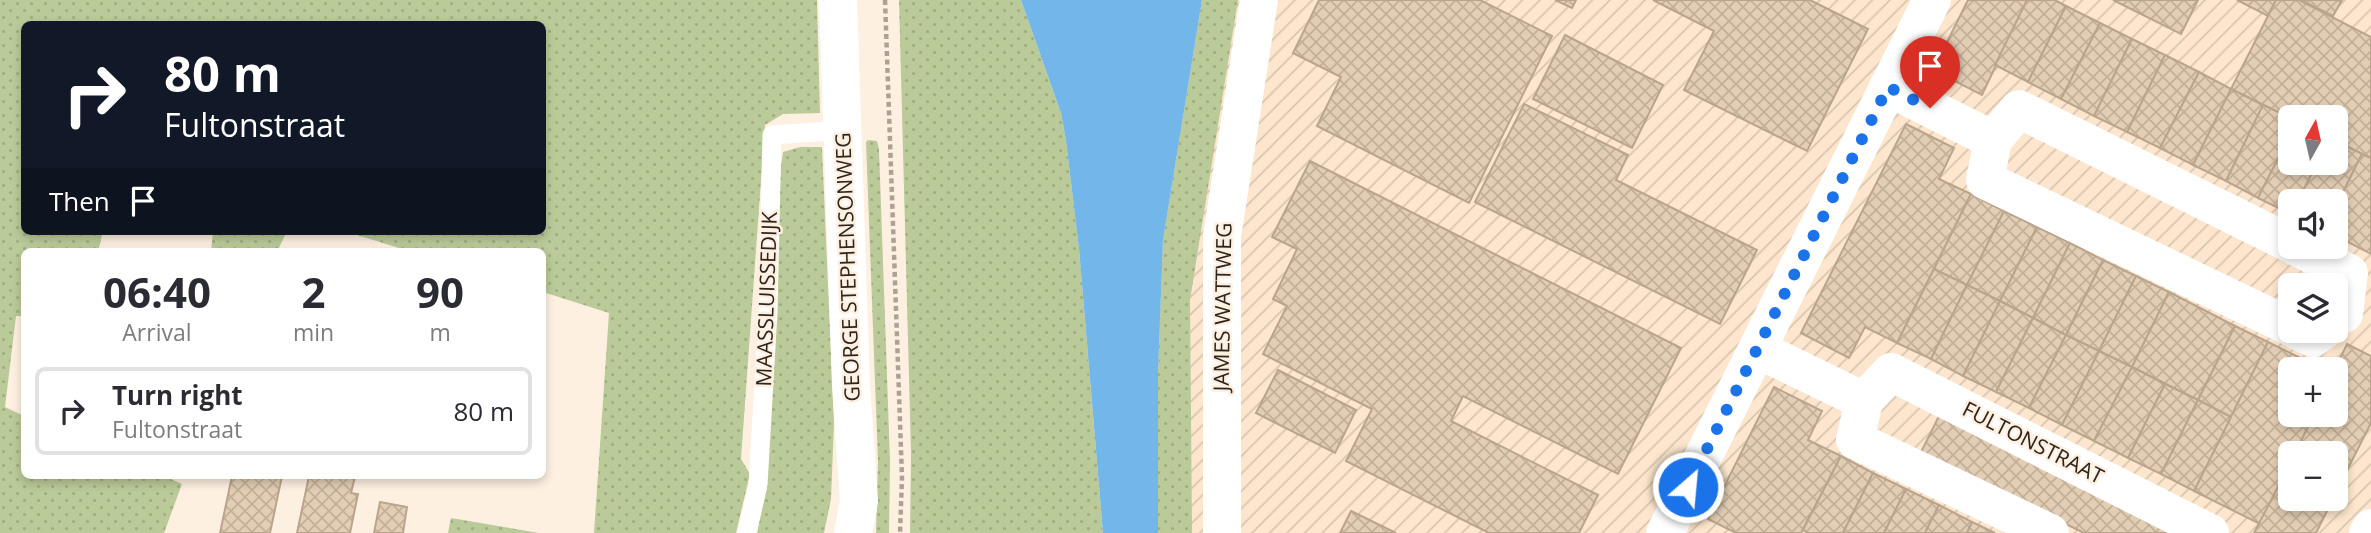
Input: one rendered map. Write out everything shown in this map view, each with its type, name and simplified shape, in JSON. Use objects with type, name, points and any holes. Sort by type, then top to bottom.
[{"type":"street","name":"GEORGE STEPHENSONWEG","points":[[838,0],[851,386],[859,501],[853,533]]},
{"type":"street","name":"JAMES WATTWEG","points":[[1222,533],[1222,236],[1259,0]]},
{"type":"street","points":[[1665,533],[1932,0]]},
{"type":"street","points":[[1888,87],[1993,139]]},
{"type":"street","points":[[2278,238],[2019,109],[1993,139],[1985,180],[2278,321]]},
{"type":"street","points":[[2320,259],[2349,273],[2348,281]]},
{"type":"street","points":[[1757,349],[1864,401]]},
{"type":"street","name":"FULTONSTRAAT","points":[[2050,533],[1855,440],[1864,401],[1891,372],[2210,533]]},
{"type":"street","points":[[2368,533],[2371,528]]},
{"type":"lane","name":"MAASSLUISSEDIJK","points":[[747,533],[758,485],[768,312],[772,135],[844,130]]},
{"type":"path","points":[[885,0],[902,478],[900,533]]},
{"type":"shaded area","points":[[1122,0],[2371,0],[2371,533],[1136,533]]},
{"type":"green space","points":[[0,0],[817,0],[820,113],[783,114],[765,125],[741,459],[750,474],[736,533],[594,533],[609,313],[546,293],[546,248],[399,248],[357,235],[546,235],[546,21],[21,21],[21,235],[102,235],[99,248],[21,248],[21,316],[16,316],[5,407],[21,415],[21,479],[171,479],[182,484],[164,533],[0,533]]},
{"type":"green space","points":[[899,0],[1021,0],[1061,113],[1066,141],[1079,249],[1103,533],[910,533],[911,453]]},
{"type":"green space","points":[[1202,0],[1238,0],[1190,300],[1192,533],[1158,533],[1158,373],[1163,240]]},
{"type":"green space","points":[[868,140],[877,141],[879,149],[890,461],[889,533],[876,533],[878,462]]},
{"type":"green space","points":[[800,147],[822,147],[834,423],[831,499],[824,533],[757,533],[767,480],[781,166],[783,152]]},
{"type":"green space","points":[[213,235],[285,235],[279,248],[211,248]]},
{"type":"green space","points":[[451,518],[539,533],[448,533]]},
{"type":"water","points":[[1021,0],[1202,0],[1163,240],[1158,373],[1158,533],[1103,533],[1079,249],[1066,141],[1061,113]]},
{"type":"building","points":[[1319,0],[1480,0],[1552,36],[1469,203],[1317,126],[1341,77],[1293,53]]},
{"type":"building","points":[[1555,0],[1576,0],[1572,8]]},
{"type":"building","points":[[1653,0],[1810,0],[1868,29],[1807,151],[1684,90],[1714,31]]},
{"type":"building","points":[[1968,0],[2027,0],[1982,95],[1933,70]]},
{"type":"building","points":[[2027,0],[2055,0],[2066,6],[2028,82],[1995,65]]},
{"type":"building","points":[[2113,0],[2198,0],[2181,34]]},
{"type":"building","points":[[2237,0],[2276,0],[2268,16]]},
{"type":"building","points":[[2276,0],[2299,0],[2371,37],[2371,158],[2348,147],[2348,105],[2278,105],[2278,112],[2231,89]]},
{"type":"building","points":[[2301,0],[2342,0],[2333,16]]},
{"type":"building","points":[[2066,6],[2100,23],[2061,99],[2028,82]]},
{"type":"building","points":[[2100,23],[2132,39],[2094,116],[2061,99]]},
{"type":"building","points":[[1565,35],[1663,85],[1632,148],[1533,99]]},
{"type":"building","points":[[2132,39],[2165,55],[2127,132],[2094,116]]},
{"type":"building","points":[[2165,55],[2199,72],[2160,148],[2127,132]]},
{"type":"building","points":[[2199,72],[2231,89],[2193,165],[2160,148]]},
{"type":"building","points":[[2231,89],[2263,105],[2226,181],[2193,165]]},
{"type":"building","points":[[1524,104],[1628,155],[1616,180],[1757,250],[1720,324],[1475,202]]},
{"type":"building","points":[[2263,105],[2278,112],[2278,159],[2258,198],[2226,181]]},
{"type":"building","points":[[1906,124],[1954,148],[1939,179],[1971,194],[1897,343],[1865,327],[1849,358],[1801,333]]},
{"type":"building","points":[[2348,147],[2362,154],[2344,189],[2304,189],[2311,175],[2348,175]]},
{"type":"building","points":[[2362,154],[2371,158],[2371,254],[2348,242],[2348,189],[2344,189]]},
{"type":"building","points":[[2278,159],[2278,175],[2311,175],[2304,189],[2278,189],[2278,208],[2258,198]]},
{"type":"building","points":[[1310,161],[1681,348],[1618,474],[1463,396],[1451,421],[1598,495],[1579,533],[1489,533],[1346,461],[1372,409],[1263,354],[1287,306],[1273,299],[1297,249],[1272,237]]},
{"type":"building","points":[[1971,194],[2004,211],[1967,285],[1934,269]]},
{"type":"building","points":[[2004,211],[2037,227],[2000,301],[1967,285]]},
{"type":"building","points":[[2037,227],[2070,243],[2033,318],[2000,301]]},
{"type":"building","points":[[2070,243],[2103,260],[2066,335],[2033,318]]},
{"type":"building","points":[[2103,260],[2136,276],[2099,351],[2066,335]]},
{"type":"building","points":[[1934,269],[1967,285],[1931,359],[1897,343]]},
{"type":"building","points":[[2136,276],[2169,292],[2132,367],[2099,351]]},
{"type":"building","points":[[1967,285],[2000,301],[1963,376],[1931,359]]},
{"type":"building","points":[[2169,292],[2235,326],[2198,400],[2132,367]]},
{"type":"building","points":[[2000,301],[2033,318],[1996,392],[1963,376]]},
{"type":"building","points":[[2033,318],[2066,335],[2029,408],[1996,392]]},
{"type":"building","points":[[2235,326],[2268,342],[2231,417],[2198,400]]},
{"type":"building","points":[[2066,335],[2099,351],[2062,425],[2029,408]]},
{"type":"building","points":[[2268,342],[2299,357],[2278,357],[2278,427],[2308,427],[2301,441],[2278,441],[2278,488],[2260,524],[2194,491]]},
{"type":"building","points":[[2347,344],[2371,356],[2371,423],[2348,468],[2348,441],[2301,441],[2308,427],[2348,427],[2348,357],[2341,357]]},
{"type":"building","points":[[2099,351],[2132,367],[2094,441],[2062,425]]},
{"type":"building","points":[[2132,367],[2165,384],[2128,458],[2094,441]]},
{"type":"building","points":[[1278,370],[1356,410],[1335,453],[1256,413]]},
{"type":"building","points":[[2165,384],[2198,400],[2161,474],[2128,458]]},
{"type":"building","points":[[1774,387],[1822,411],[1808,440],[1841,456],[1801,533],[1736,533],[1708,519]]},
{"type":"building","points":[[2198,400],[2231,417],[2194,491],[2161,474]]},
{"type":"building","points":[[1942,410],[2191,533],[2084,533],[1921,452]]},
{"type":"building","points":[[1841,456],[1873,473],[1843,533],[1808,533],[1803,530]]},
{"type":"building","points":[[1873,473],[1906,489],[1884,533],[1843,533]]},
{"type":"building","points":[[231,479],[281,479],[270,533],[220,533]]},
{"type":"building","points":[[308,479],[354,479],[351,493],[358,494],[350,533],[297,533]]},
{"type":"building","points":[[2278,487],[2278,511],[2327,511],[2316,533],[2254,533]]},
{"type":"building","points":[[1906,489],[1939,505],[1925,533],[1884,533]]},
{"type":"building","points":[[380,502],[407,507],[403,533],[374,533]]},
{"type":"building","points":[[1939,505],[1972,522],[1967,533],[1925,533]]},
{"type":"building","points":[[1351,511],[1396,533],[1340,533]]},
{"type":"building","points":[[1972,522],[1995,533],[1967,533]]},
{"type":"route","points":[[1688,487],[1888,87],[1930,108]]}]
